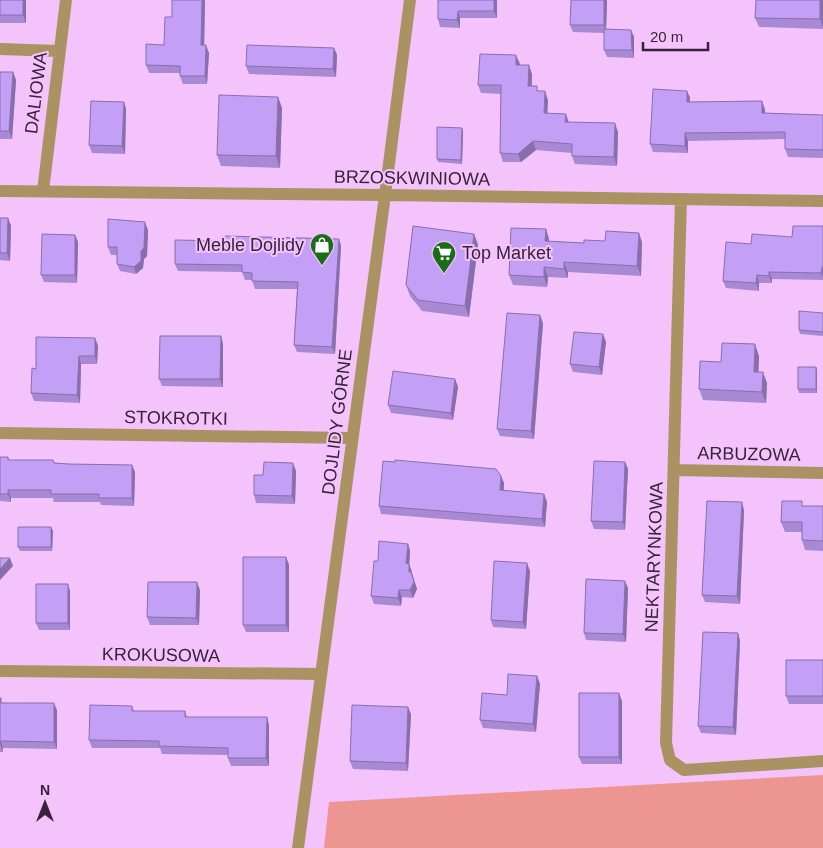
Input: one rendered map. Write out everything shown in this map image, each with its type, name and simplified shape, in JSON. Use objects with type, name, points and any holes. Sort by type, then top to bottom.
[{"type":"street","name":"DALIOWA","points":[[43,191],[66,0]]},
{"type":"street","name":"DOJLIDY GÓRNE","points":[[298,848],[410,0]]},
{"type":"street","points":[[0,49],[59,51]]},
{"type":"street","name":"BRZOSKWINIOWA","points":[[0,191],[823,201]]},
{"type":"street","name":"NEKTARYNKOWA","points":[[681,198],[666,742],[670,760],[684,770],[823,761]]},
{"type":"street","name":"STOKROTKI","points":[[0,433],[352,438]]},
{"type":"street","name":"ARBUZOWA","points":[[674,470],[823,473]]},
{"type":"street","name":"KROKUSOWA","points":[[0,671],[321,674]]},
{"type":"shaded area","points":[[823,775],[823,848],[324,848],[329,802]]},
{"type":"building","points":[[0,0],[23,0],[23,15],[0,15]]},
{"type":"building","points":[[172,0],[202,0],[201,45],[206,45],[205,76],[180,76],[180,66],[146,65],[146,44],[164,45],[165,17],[172,17]]},
{"type":"building","points":[[438,0],[494,0],[494,11],[458,11],[457,20],[438,19]]},
{"type":"building","points":[[571,0],[604,0],[604,25],[570,25]]},
{"type":"building","points":[[756,0],[820,0],[820,19],[755,18]]},
{"type":"building","points":[[604,29],[631,30],[632,50],[604,50]]},
{"type":"building","points":[[247,45],[334,48],[333,69],[246,66]]},
{"type":"building","points":[[480,54],[516,55],[516,65],[529,65],[528,86],[537,86],[537,91],[545,91],[544,113],[566,114],[565,122],[615,123],[614,157],[572,156],[572,144],[533,141],[518,154],[500,153],[501,85],[478,85]]},
{"type":"building","points":[[0,72],[13,72],[9,131],[0,131]]},
{"type":"building","points":[[653,89],[687,91],[687,102],[762,101],[762,113],[823,115],[823,150],[785,149],[785,132],[685,133],[685,146],[650,144]]},
{"type":"building","points":[[219,95],[278,97],[276,156],[217,155]]},
{"type":"building","points":[[91,101],[124,102],[122,146],[89,145]]},
{"type":"building","points":[[437,127],[462,128],[461,160],[437,159]]},
{"type":"building","points":[[0,218],[8,218],[7,253],[0,253]]},
{"type":"building","points":[[108,219],[145,222],[144,248],[141,251],[141,261],[134,267],[117,264],[117,247],[108,247]]},
{"type":"building","name":"Top Market","points":[[413,226],[474,234],[465,306],[418,300],[406,285]]},
{"type":"building","points":[[793,226],[823,226],[823,267],[821,273],[769,272],[769,276],[757,275],[756,283],[723,281],[726,242],[751,244],[752,234],[792,237]]},
{"type":"building","points":[[511,228],[546,229],[545,241],[584,243],[584,240],[605,241],[606,231],[639,233],[637,266],[564,262],[564,269],[544,267],[544,277],[509,275]]},
{"type":"building","points":[[42,234],[75,235],[75,275],[41,275]]},
{"type":"building","points":[[225,236],[339,239],[332,347],[294,345],[298,282],[252,281],[252,273],[242,272],[242,265],[175,264],[175,240],[225,241]]},
{"type":"building","points":[[799,311],[823,313],[823,332],[799,330]]},
{"type":"building","points":[[507,313],[540,315],[531,431],[497,429]]},
{"type":"building","points":[[574,332],[603,334],[599,367],[570,364]]},
{"type":"building","points":[[160,336],[221,336],[220,379],[159,379]]},
{"type":"building","points":[[36,337],[95,338],[95,356],[79,356],[77,395],[31,393],[32,368],[36,369]]},
{"type":"building","points":[[722,343],[755,344],[754,372],[763,372],[762,392],[699,389],[700,361],[721,362]]},
{"type":"building","points":[[798,367],[816,367],[816,389],[798,389]]},
{"type":"building","points":[[393,371],[455,379],[451,413],[388,405]]},
{"type":"building","points":[[0,457],[8,457],[8,460],[53,460],[54,463],[69,464],[132,465],[132,498],[99,498],[99,494],[51,494],[51,490],[8,490],[8,494],[0,494]]},
{"type":"building","points":[[395,460],[496,469],[501,476],[500,490],[544,494],[542,519],[379,506],[383,461],[395,462]]},
{"type":"building","points":[[594,461],[625,462],[623,522],[591,521]]},
{"type":"building","points":[[264,462],[293,463],[292,496],[254,495],[254,475],[263,475]]},
{"type":"building","points":[[707,501],[742,502],[737,596],[702,595]]},
{"type":"building","points":[[782,501],[802,501],[802,506],[823,506],[823,541],[802,540],[802,522],[781,522]]},
{"type":"building","points":[[18,527],[51,527],[51,547],[18,547]]},
{"type":"building","points":[[379,541],[408,544],[406,563],[409,564],[409,572],[411,572],[414,582],[410,590],[399,590],[398,598],[371,596],[374,561],[378,561]]},
{"type":"building","points":[[243,557],[286,557],[286,625],[243,625]]},
{"type":"building","points":[[0,558],[10,558],[0,569]]},
{"type":"building","points":[[494,561],[527,563],[523,622],[491,620]]},
{"type":"building","points":[[586,579],[625,581],[623,634],[584,633]]},
{"type":"building","points":[[148,582],[197,582],[196,618],[147,617]]},
{"type":"building","points":[[36,584],[68,584],[68,623],[36,623]]},
{"type":"building","points":[[703,632],[738,633],[733,727],[698,726]]},
{"type":"building","points":[[786,660],[823,660],[823,696],[786,696]]},
{"type":"building","points":[[508,674],[537,676],[533,724],[480,720],[482,693],[507,695]]},
{"type":"building","points":[[579,693],[619,693],[619,757],[579,757]]},
{"type":"building","points":[[0,698],[1,703],[54,703],[54,742],[1,741],[0,744]]},
{"type":"building","points":[[90,705],[132,706],[132,711],[185,711],[185,717],[267,717],[266,758],[228,758],[228,748],[159,746],[159,741],[89,740]]},
{"type":"building","points":[[352,705],[408,707],[406,763],[350,761]]},
{"type":"place","name":"Meble Dojlidy","points":[[322,266]]},
{"type":"place","name":"Top Market","points":[[444,274]]}]
